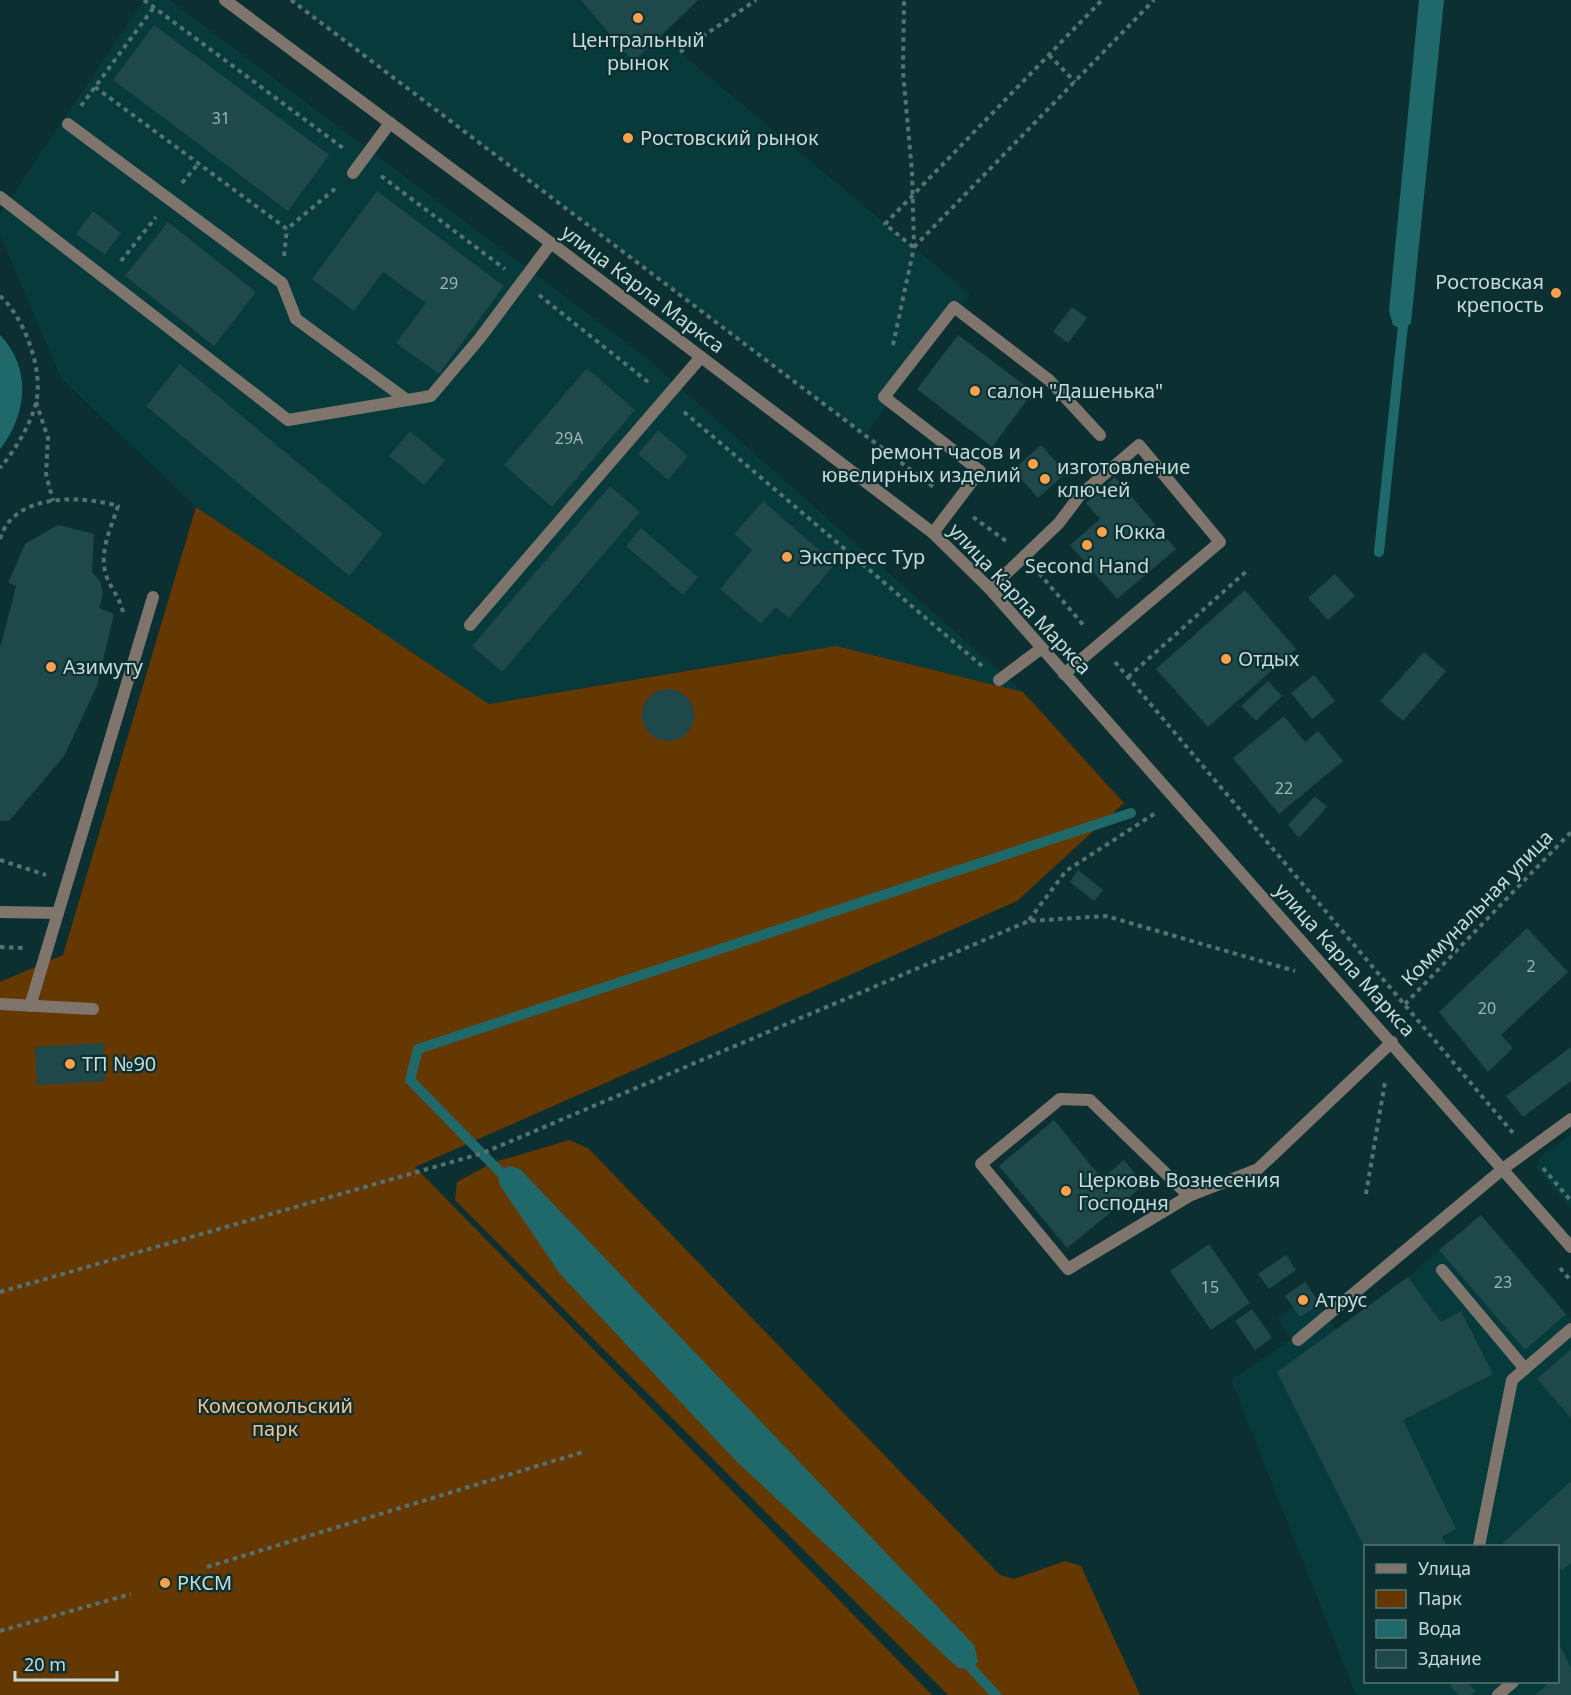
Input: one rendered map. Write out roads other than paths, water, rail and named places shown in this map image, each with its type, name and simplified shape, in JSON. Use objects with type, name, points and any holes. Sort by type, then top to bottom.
[{"type":"street","name":"улица Карла Маркса","points":[[233,2],[933,533],[990,589],[1504,1168],[1571,1247]]},
{"type":"street","points":[[353,173],[390,123]]},
{"type":"street","points":[[68,124],[282,283],[297,319],[407,400]]},
{"type":"street","points":[[0,197],[288,420],[431,396],[523,282],[551,243]]},
{"type":"street","points":[[933,533],[980,471],[884,397],[954,307],[1049,380],[1100,435]]},
{"type":"street","points":[[470,625],[701,357]]},
{"type":"street","points":[[990,589],[1059,523],[1080,495],[1139,445],[1220,542],[1065,674]]},
{"type":"street","points":[[30,1006],[153,597]]},
{"type":"street","points":[[999,680],[1042,648]]},
{"type":"street","points":[[0,912],[58,913]]},
{"type":"street","points":[[0,1004],[93,1009]]},
{"type":"street","points":[[1189,1196],[1090,1100],[1060,1099],[981,1164],[1068,1269],[1189,1196],[1258,1169],[1392,1042]]},
{"type":"street","points":[[1298,1340],[1504,1168],[1571,1119]]},
{"type":"street","points":[[1442,1270],[1525,1368]]},
{"type":"street","points":[[1479,1545],[1512,1380],[1571,1329]]},
{"type":"street","points":[[1498,1695],[1512,1683]]},
{"type":"water","points":[[1419,0],[1444,0],[1411,323],[1403,330],[1393,325],[1389,311]]},
{"type":"water","points":[[0,335],[17,362],[22,392],[16,421],[0,449]]},
{"type":"water","points":[[510,1166],[520,1169],[974,1645],[978,1661],[972,1669],[958,1668],[736,1461],[560,1274],[499,1184],[499,1170]]},
{"type":"waterway","points":[[1379,552],[1404,316]]},
{"type":"waterway","points":[[507,1179],[410,1080],[418,1049],[1131,813]]},
{"type":"waterway","points":[[964,1660],[996,1695]]},
{"type":"place","name":"Центральный рынок","points":[[638,18]]},
{"type":"place","name":"Ростовский рынок","points":[[628,138]]},
{"type":"place","name":"Ростовская крепость","points":[[1556,293]]},
{"type":"place","name":"салон \"Дашенька\"","points":[[975,391]]},
{"type":"place","name":"ремонт часов и ювелирных изделий","points":[[1033,464]]},
{"type":"place","name":"изготовление ключей","points":[[1045,479]]},
{"type":"place","name":"Юкка","points":[[1102,532]]},
{"type":"place","name":"Second Hand","points":[[1087,545]]},
{"type":"place","name":"Экспресс Тур","points":[[787,557]]},
{"type":"place","name":"Отдых","points":[[1226,659]]},
{"type":"place","name":"Азимуту","points":[[51,667]]},
{"type":"place","name":"ТП №90","points":[[70,1064]]},
{"type":"place","name":"Церковь Вознесения Господня","points":[[1066,1191]]},
{"type":"place","name":"Атрус","points":[[1303,1300]]},
{"type":"place","name":"РКСМ","points":[[165,1583]]},
{"type":"park label","name":"Комсомольский парк","points":[[275,1418]]}]
